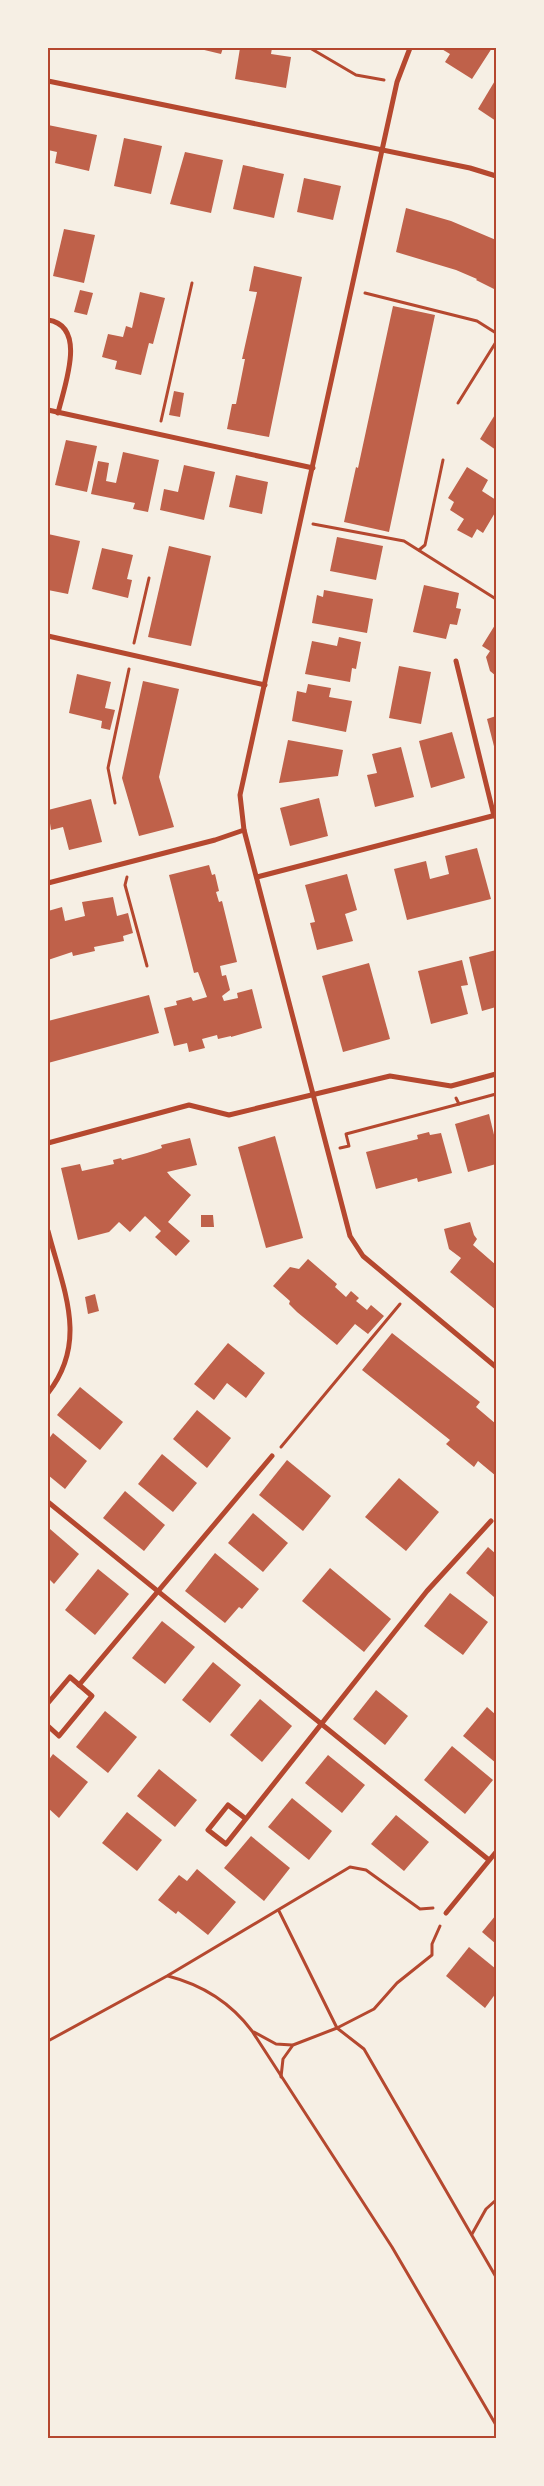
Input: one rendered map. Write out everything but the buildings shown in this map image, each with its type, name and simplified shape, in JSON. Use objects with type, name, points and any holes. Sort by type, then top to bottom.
[{"type":"street","points":[[410,48],[397,82],[240,795],[244,830],[350,1236],[363,1256],[496,1367]]},
{"type":"street","points":[[48,81],[470,168],[496,176]]},
{"type":"street","points":[[48,320],[55,321],[69,335],[72,350],[58,413]]},
{"type":"street","points":[[48,410],[313,468]]},
{"type":"street","points":[[48,636],[265,685]]},
{"type":"street","points":[[257,877],[495,815],[456,661]]},
{"type":"street","points":[[48,883],[125,864],[244,830]]},
{"type":"street","points":[[48,1143],[189,1105],[229,1115],[390,1076],[451,1086],[496,1074]]},
{"type":"street","points":[[48,1231],[70,1318],[70,1347],[60,1377],[48,1393]]},
{"type":"street","points":[[79,1685],[272,1456]]},
{"type":"street","points":[[48,1502],[323,1723],[489,1860]]},
{"type":"street","points":[[246,1819],[228,1804],[208,1830],[226,1844],[323,1723],[428,1591],[492,1521]]},
{"type":"street","points":[[48,1703],[70,1677],[92,1696],[59,1736],[48,1726]]},
{"type":"street","points":[[446,1913],[496,1852]]},
{"type":"path","points":[[310,48],[356,75],[397,82]]},
{"type":"path","points":[[158,434],[192,283]]},
{"type":"path","points":[[352,290],[476,321],[496,333]]},
{"type":"path","points":[[458,403],[496,342]]},
{"type":"path","points":[[419,550],[425,545],[443,460]]},
{"type":"path","points":[[301,522],[404,541],[496,599]]},
{"type":"path","points":[[115,802],[108,768],[149,578]]},
{"type":"path","points":[[125,864],[128,875],[126,885],[146,966]]},
{"type":"path","points":[[327,1152],[349,1146],[346,1134],[459,1104]]},
{"type":"path","points":[[272,1456],[288,1440],[409,1294]]},
{"type":"path","points":[[48,2041],[167,1976],[350,1867],[366,1870],[420,1909],[434,1908],[446,1913],[432,1944],[432,1955],[398,1982],[374,2009],[337,2028],[293,2045],[276,2044],[252,2031]]},
{"type":"path","points":[[279,1911],[337,2028],[364,2049],[496,2277]]},
{"type":"path","points":[[167,1976],[184,1980],[218,1999],[238,2012],[252,2031],[392,2247],[496,2425]]},
{"type":"path","points":[[281,2077],[283,2059],[293,2045]]},
{"type":"path","points":[[472,2235],[486,2210],[496,2200]]}]
